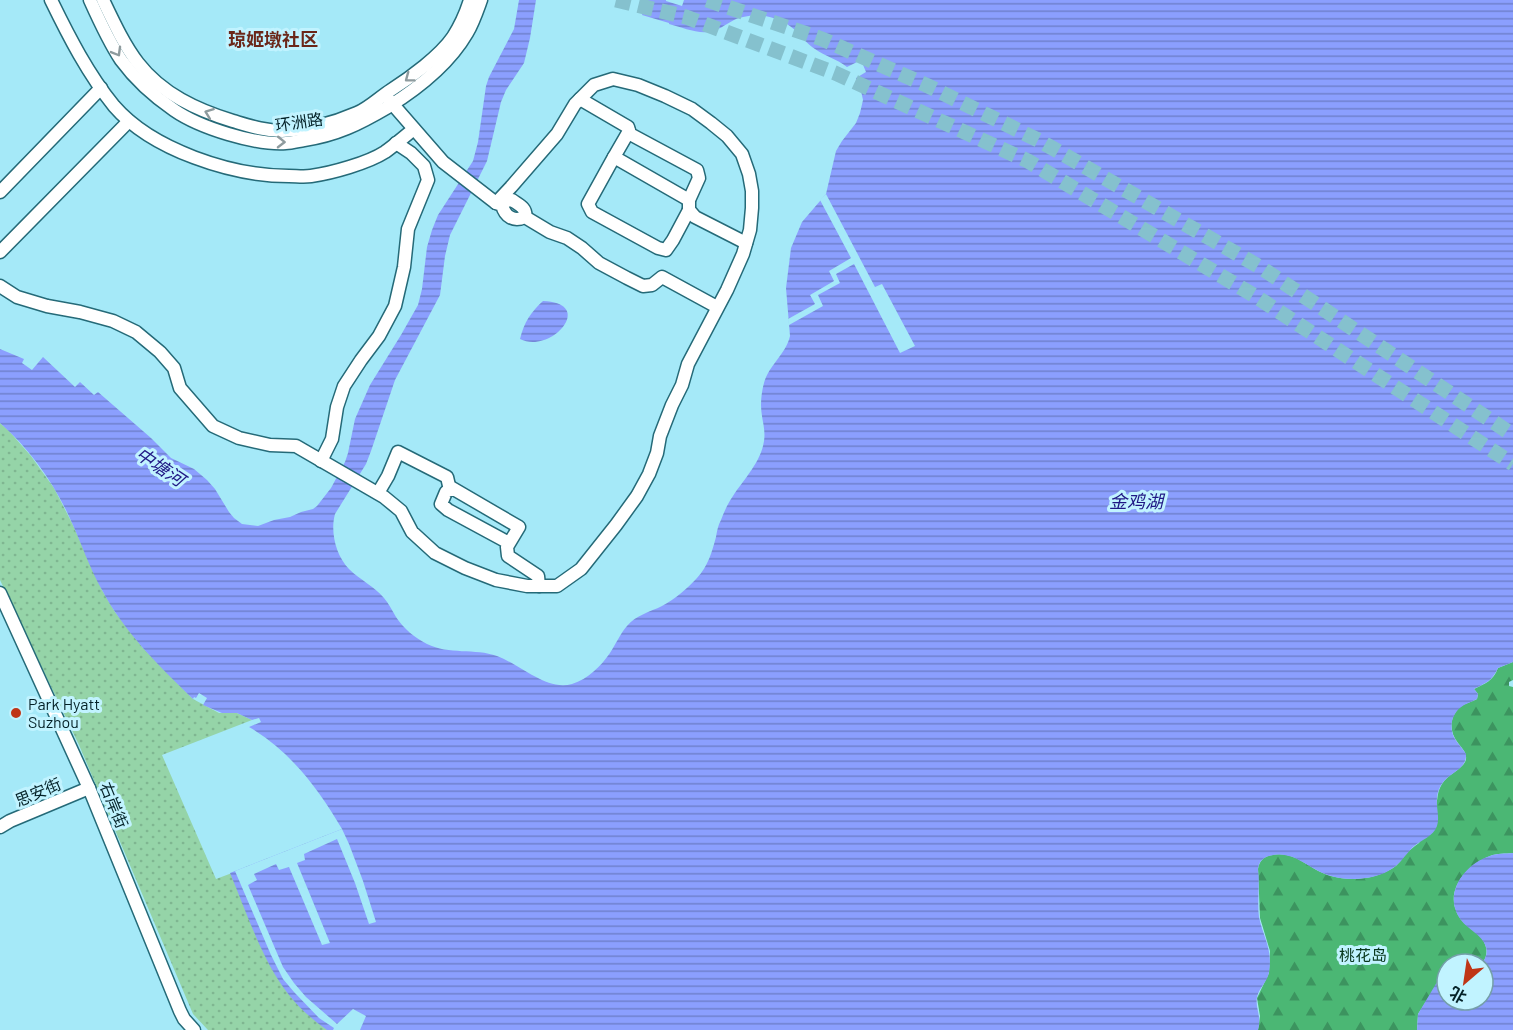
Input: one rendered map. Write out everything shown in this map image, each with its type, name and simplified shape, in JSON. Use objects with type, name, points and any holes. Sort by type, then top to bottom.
[{"type":"street","points":[[51,0],[86,68],[115,107],[141,130],[202,161],[242,171],[278,176],[310,177],[344,168],[384,153],[414,129]]},
{"type":"street","name":"环洲路","points":[[90,0],[121,60],[131,73],[175,111],[207,126],[260,142],[286,143],[326,136],[362,123],[452,38],[470,0]]},
{"type":"street","name":"环洲路","points":[[103,0],[139,65],[156,82],[181,101],[210,114],[263,130],[283,131],[321,125],[416,88],[454,50],[467,33],[481,0]]},
{"type":"street","points":[[0,286],[17,297],[113,321],[135,332],[160,352],[174,368],[180,388],[213,426],[249,441],[296,446],[378,493],[400,511],[412,532],[435,553],[496,580],[527,585],[557,586],[581,569],[637,496],[649,474],[657,453],[660,436],[682,385],[687,364],[727,290],[743,254],[750,230],[752,191],[742,154],[727,136],[692,109],[638,85],[613,79],[594,85],[575,104],[557,134],[499,204]]},
{"type":"street","points":[[0,192],[101,88]]},
{"type":"street","points":[[388,99],[443,162],[499,204]]},
{"type":"street","points":[[580,99],[628,127],[630,134],[697,170],[699,178],[689,205],[674,240],[666,250],[658,248],[592,212],[588,204],[629,131]]},
{"type":"street","points":[[0,252],[129,121]]},
{"type":"street","points":[[321,461],[332,439],[337,407],[344,386],[379,336],[395,306],[404,267],[408,229],[428,180],[424,166],[396,143]]},
{"type":"street","points":[[614,158],[689,205],[695,217],[746,243]]},
{"type":"street","points":[[499,204],[512,200],[523,208],[526,213],[525,217],[550,232],[567,238],[599,263],[643,286],[652,285],[662,277],[717,307]]},
{"type":"street","points":[[378,493],[398,452],[447,477],[450,490]]},
{"type":"street","points":[[510,543],[448,510],[441,504],[446,492],[452,488],[519,527],[510,543],[507,548],[508,556],[538,576],[539,586]]},
{"type":"street","name":"右岸街","points":[[0,593],[89,788],[180,1011],[194,1030]]},
{"type":"street","name":"思安街","points":[[0,827],[89,788]]},
{"type":"green space","points":[[0,423],[31,456],[54,488],[102,590],[115,612],[143,648],[193,699],[219,713],[237,713],[252,720],[162,755],[216,879],[240,870],[333,1030],[208,1030],[193,1014],[79,745],[0,580]]},
{"type":"green space","name":"桃花岛","points":[[1513,662],[1513,680],[1509,682],[1509,686],[1513,687],[1513,853],[1493,855],[1481,860],[1460,879],[1454,897],[1454,906],[1458,915],[1482,938],[1486,952],[1435,952],[1435,987],[1418,1014],[1417,1030],[1258,1030],[1260,1016],[1257,998],[1269,973],[1270,951],[1260,918],[1258,869],[1261,861],[1268,856],[1286,855],[1323,873],[1347,879],[1371,877],[1395,867],[1421,841],[1435,809],[1442,784],[1465,762],[1465,753],[1455,739],[1452,729],[1452,720],[1456,711],[1464,704],[1477,699],[1478,694],[1474,689],[1491,679],[1498,668]]},
{"type":"water","name":"金鸡湖","points":[[519,0],[536,0],[524,63],[506,90],[487,161],[450,235],[440,295],[395,380],[366,464],[335,514],[333,528],[338,551],[344,564],[380,594],[402,625],[418,639],[444,649],[497,656],[543,681],[562,685],[578,682],[594,672],[631,622],[676,597],[697,578],[707,564],[726,508],[756,463],[762,449],[764,437],[761,405],[763,386],[790,336],[786,288],[791,248],[802,222],[826,194],[836,151],[856,123],[863,100],[856,78],[866,72],[861,60],[847,67],[812,47],[783,22],[770,17],[750,16],[737,19],[712,31],[694,31],[642,15],[646,0],[666,0],[682,6],[684,0],[1513,0],[1513,662],[1498,668],[1491,679],[1474,689],[1478,694],[1477,699],[1464,705],[1454,716],[1452,730],[1456,741],[1466,754],[1464,764],[1444,781],[1438,791],[1438,821],[1435,830],[1413,847],[1393,868],[1375,876],[1346,879],[1320,872],[1300,860],[1285,855],[1269,856],[1261,861],[1258,869],[1258,911],[1269,950],[1270,964],[1268,975],[1257,997],[1258,1030],[327,1030],[298,1005],[279,982],[256,936],[230,873],[342,829],[302,772],[277,747],[249,727],[261,722],[259,718],[252,720],[237,713],[222,713],[203,705],[207,698],[199,693],[193,699],[155,661],[121,620],[98,582],[66,509],[50,482],[22,445],[0,423],[0,349],[24,359],[22,363],[32,370],[43,357],[75,387],[80,382],[94,395],[98,392],[171,458],[194,469],[207,480],[229,512],[242,524],[258,526],[313,509],[331,488],[345,462],[355,419],[370,385],[418,305],[432,230],[438,215],[473,161],[486,86],[514,29]]},
{"type":"water","points":[[543,301],[559,304],[566,310],[567,318],[563,327],[555,335],[544,340],[532,342],[520,339],[528,318]]},
{"type":"water","points":[[1513,853],[1513,1030],[1417,1030],[1418,1014],[1435,985],[1435,1012],[1495,1012],[1495,952],[1486,952],[1481,939],[1461,920],[1454,901],[1455,891],[1464,873],[1481,860],[1496,854]]},
{"type":"pier","points":[[826,194],[875,287],[882,284],[915,346],[900,353],[854,264],[836,274],[840,283],[818,295],[823,306],[789,325],[788,319],[815,304],[810,295],[834,281],[829,271],[851,258],[820,200]]},
{"type":"pier","points":[[342,829],[363,881],[376,922],[369,924],[337,839],[304,854],[305,860],[297,863],[330,943],[322,945],[289,867],[279,870],[276,864],[254,874],[257,880],[248,885],[283,967],[294,983],[306,997],[337,1024],[353,1009],[366,1016],[360,1030],[333,1030],[334,1028],[319,1018],[283,979],[235,871]]},
{"type":"tunnel","points":[[616,0],[686,17],[835,73],[1028,161],[1255,296],[1513,464]]},
{"type":"tunnel","points":[[707,0],[822,39],[926,85],[1040,141],[1260,267],[1513,435]]},
{"type":"place","name":"Park Hyatt Suzhou","points":[[16,713]]},
{"type":"district","name":"琼姬墩社区","points":[[273,40]]},
{"type":"water label","name":"中塘河","points":[[160,467]]}]
